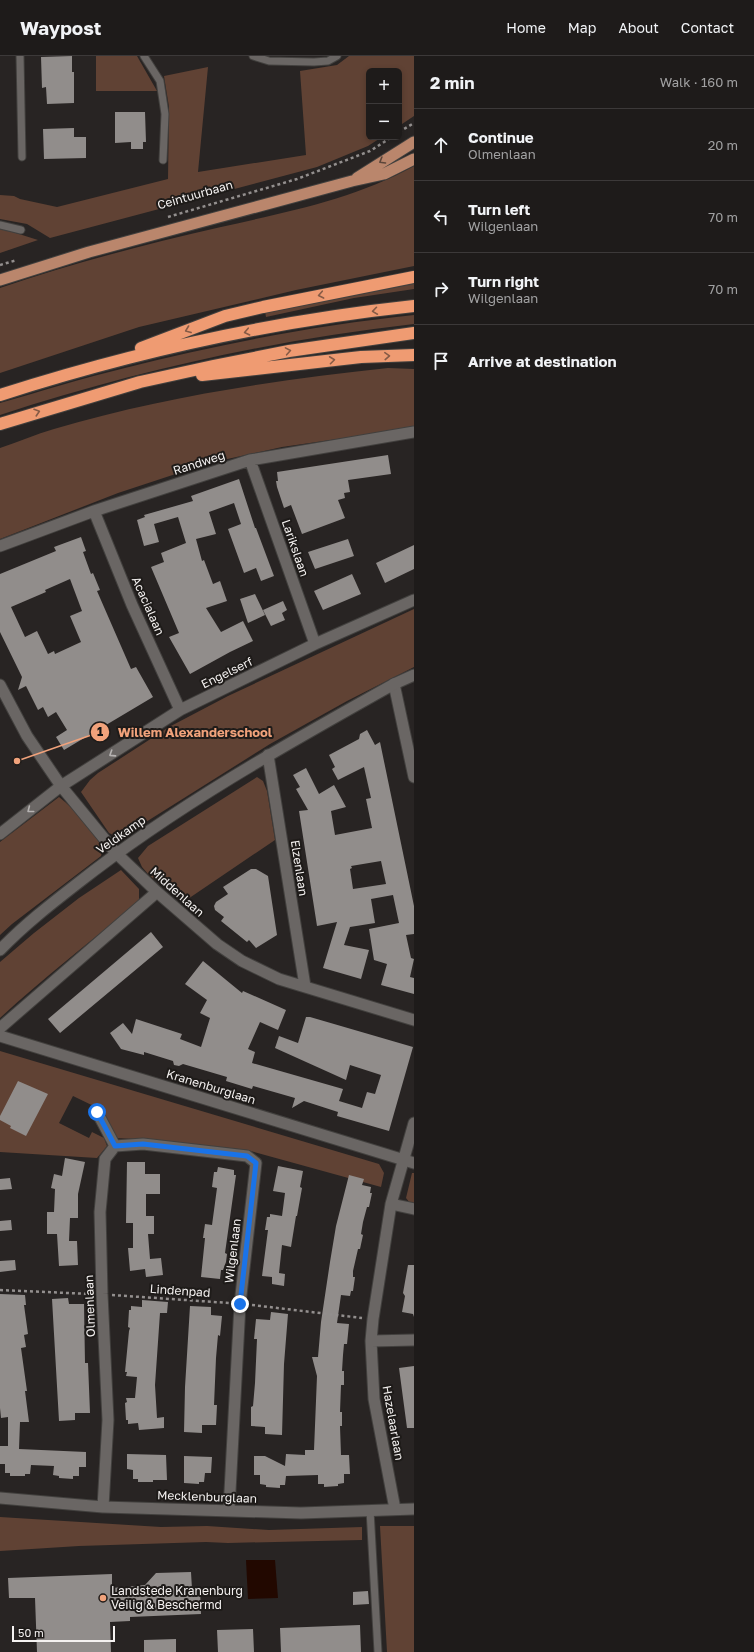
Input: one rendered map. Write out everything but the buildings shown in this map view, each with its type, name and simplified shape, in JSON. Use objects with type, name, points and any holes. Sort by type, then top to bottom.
[{"type":"highway","points":[[0,395],[93,366],[225,316],[414,277]]},
{"type":"highway","points":[[93,366],[147,353],[277,326],[414,306]]},
{"type":"highway","points":[[0,424],[140,382],[289,351],[414,333]]},
{"type":"highway","points":[[140,382],[361,357],[414,355]]},
{"type":"main road","points":[[352,181],[414,142]]},
{"type":"main road","points":[[0,280],[89,252],[352,181],[384,174],[414,159]]},
{"type":"street","name":"Randweg","points":[[0,546],[94,511],[250,460],[414,432]]},
{"type":"street","name":"Larikslaan","points":[[250,460],[315,644]]},
{"type":"street","name":"Acacialaan","points":[[94,511],[132,605],[180,710]]},
{"type":"street","name":"Engelserf","points":[[61,786],[180,710],[315,644],[414,600]]},
{"type":"street","points":[[268,755],[414,674]]},
{"type":"street","points":[[394,684],[414,777]]},
{"type":"street","name":"Middenlaan","points":[[0,685],[27,736],[61,786],[116,854],[217,944],[242,961],[279,979],[414,1020]]},
{"type":"street","name":"Veldkamp","points":[[0,950],[22,927],[116,854],[203,794],[268,755]]},
{"type":"street","name":"Elzenlaan","points":[[268,755],[305,986]]},
{"type":"street","points":[[0,834],[61,786]]},
{"type":"street","points":[[0,1028],[157,892]]},
{"type":"street","name":"Kranenburglaan","points":[[0,1036],[409,1162]]},
{"type":"street","points":[[97,1112],[115,1146]]},
{"type":"street","name":"Hazelaarlaan","points":[[395,1509],[374,1399],[371,1341],[372,1319],[391,1204],[409,1162],[414,1123]]},
{"type":"street","name":"Wilgenlaan","points":[[115,1146],[143,1144],[247,1156],[256,1163],[240,1304],[229,1510]]},
{"type":"street","name":"Olmenlaan","points":[[103,1506],[108,1420],[100,1212],[105,1159],[115,1146]]},
{"type":"street","points":[[391,1204],[414,1209]]},
{"type":"street","points":[[371,1341],[414,1340]]},
{"type":"street","name":"Mecklenburglaan","points":[[0,1498],[103,1506],[301,1513],[414,1508]]},
{"type":"lane","points":[[20,56],[22,156]]},
{"type":"lane","points":[[144,56],[160,81],[165,114],[163,160]]},
{"type":"lane","points":[[253,56],[269,61],[314,62],[328,61],[337,56]]},
{"type":"lane","points":[[0,225],[21,230]]},
{"type":"lane","points":[[370,1510],[378,1652]]},
{"type":"path","points":[[402,130],[414,123]]},
{"type":"path","name":"Ceintuurbaan","points":[[168,217],[297,179],[370,151],[387,140]]},
{"type":"path","points":[[0,265],[23,259]]},
{"type":"path","name":"Lindenpad","points":[[0,1290],[102,1294],[240,1304],[359,1317]]},
{"type":"shaded area","points":[[96,56],[137,56],[157,91],[96,91]]},
{"type":"shaded area","points":[[349,56],[414,56],[414,116],[402,124],[402,68],[366,68],[366,140],[377,140],[368,146],[317,167],[50,238],[27,224],[0,219],[0,195],[14,196],[20,199],[57,207],[168,179],[169,107],[164,76],[208,67],[198,172],[306,155],[300,71],[337,65]]},
{"type":"shaded area","points":[[414,166],[414,266],[296,290],[139,327],[0,373],[0,288],[110,254],[296,210],[344,196]]},
{"type":"shaded area","points":[[0,228],[38,240],[0,253]]},
{"type":"shaded area","points":[[414,281],[414,289],[354,298],[266,317],[265,311]]},
{"type":"shaded area","points":[[414,315],[414,324],[309,339],[205,359],[102,384],[0,415],[0,403],[160,359],[269,336],[342,324]]},
{"type":"shaded area","points":[[388,368],[414,369],[414,428],[282,447],[209,463],[118,493],[0,539],[0,448],[47,431],[95,418],[178,399],[262,384]]},
{"type":"shaded area","points":[[414,609],[414,667],[347,701],[270,744],[130,832],[122,839],[109,833],[81,792],[90,780],[98,773],[169,727],[228,696]]},
{"type":"shaded area","points":[[257,777],[263,781],[267,791],[275,840],[182,903],[148,874],[142,867],[138,858],[148,846]]},
{"type":"shaded area","points":[[59,797],[78,814],[94,835],[103,849],[101,856],[12,924],[0,935],[0,842]]},
{"type":"shaded area","points":[[121,870],[139,889],[139,901],[51,973],[0,1018],[0,962],[79,898]]},
{"type":"shaded area","points":[[0,1051],[379,1164],[384,1173],[381,1187],[247,1150],[158,1140],[114,1138],[103,1120],[104,1111],[73,1096],[59,1123],[89,1138],[92,1132],[104,1138],[107,1146],[97,1158],[0,1152]]},
{"type":"shaded area","points":[[412,1173],[414,1173],[414,1204],[410,1203],[406,1198]]},
{"type":"shaded area","points":[[0,1517],[161,1527],[207,1526],[269,1530],[362,1527],[362,1540],[228,1543],[206,1542],[79,1546],[0,1551]]},
{"type":"shaded area","points":[[380,1526],[414,1526],[414,1652],[387,1652]]},
{"type":"shaded area","points":[[246,1560],[275,1560],[278,1598],[248,1599]]},
{"type":"place","name":"Willem Alexanderschool","points":[[17,761]]},
{"type":"place","name":"Landstede Kranenburg Veilig & Beschermd","points":[[103,1598]]},
{"type":"route","points":[[97,1112],[115,1146],[143,1144],[247,1156],[256,1163],[240,1304]]}]
